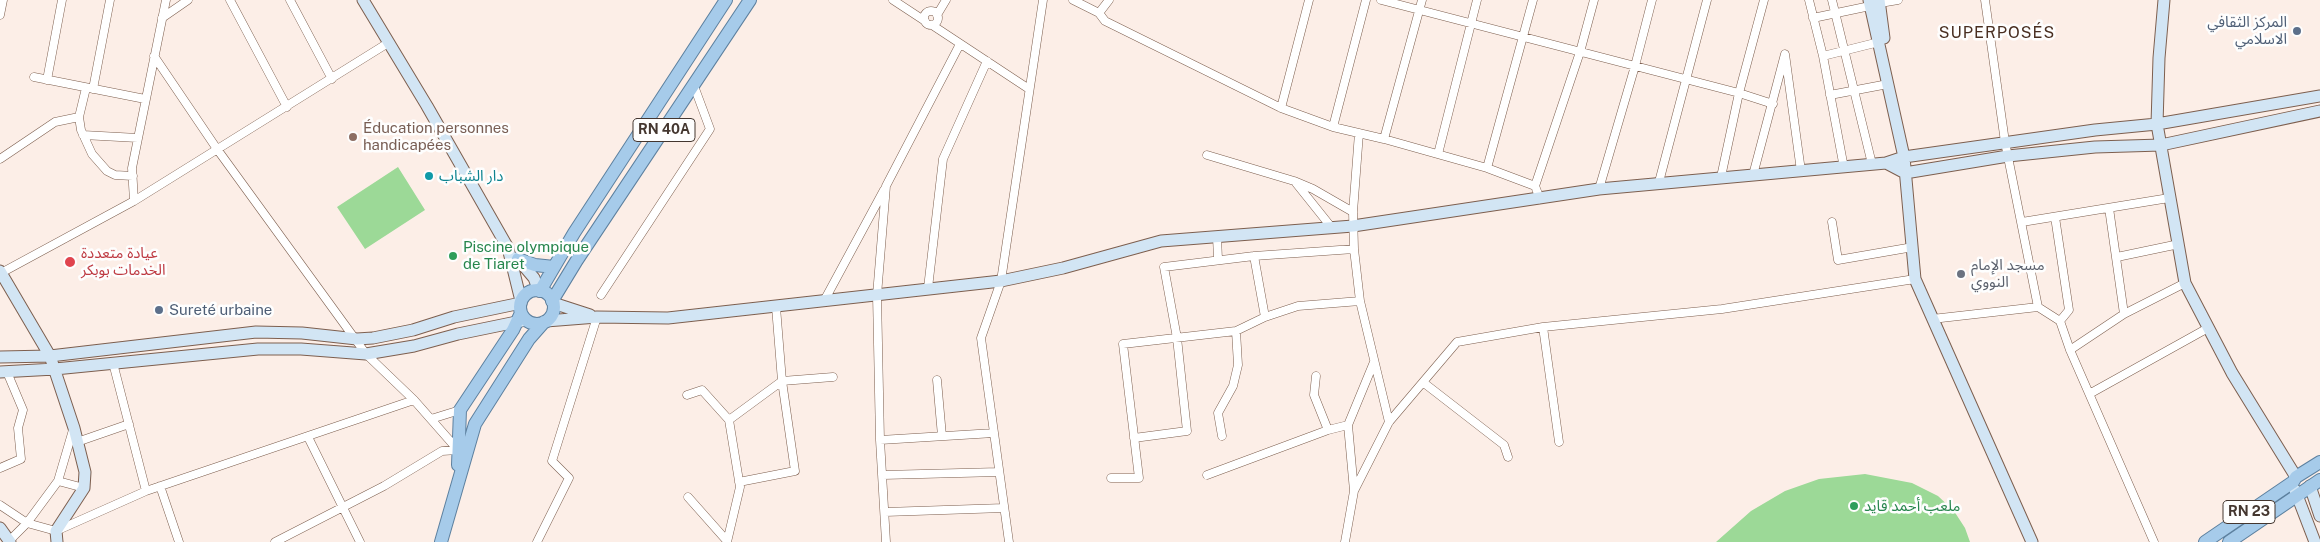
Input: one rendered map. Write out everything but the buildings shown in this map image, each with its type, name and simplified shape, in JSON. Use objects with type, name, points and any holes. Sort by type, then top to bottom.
[{"type":"main road","points":[[363,0],[508,248],[534,278],[539,291]]},
{"type":"main road","name":"RN 40A","points":[[539,291],[726,0]]},
{"type":"main road","name":"RN 40A","points":[[553,302],[577,260],[750,0]]},
{"type":"main road","points":[[2164,0],[2159,58],[2157,124],[2185,284],[2232,373],[2320,516]]},
{"type":"main road","points":[[1874,2],[1879,42],[1904,157],[1915,279],[2032,542]]},
{"type":"main road","points":[[1874,2],[1888,84]]},
{"type":"main road","points":[[508,248],[522,312],[534,324],[596,317],[668,318],[1001,280],[1063,268],[1161,241],[1353,226],[1599,189],[1886,163],[1904,157],[2005,142],[2157,124],[2320,96]]},
{"type":"main road","points":[[1886,163],[1905,173],[2008,156],[2095,147],[2161,145],[2320,111]]},
{"type":"main road","points":[[518,259],[535,265],[554,267]]},
{"type":"main road","points":[[0,272],[50,356],[74,428],[85,472],[84,488],[56,537]]},
{"type":"main road","points":[[458,480],[460,410],[522,312],[528,293],[539,291],[547,294],[553,302],[596,317]]},
{"type":"main road","points":[[441,542],[475,424],[529,339],[553,311],[553,302]]},
{"type":"main road","points":[[0,357],[50,356],[256,332],[357,339],[373,338],[414,330],[454,317],[522,312]]},
{"type":"main road","points":[[3,372],[55,369],[258,349],[301,348],[366,354],[414,346],[522,312]]},
{"type":"main road","name":"RN 23","points":[[2229,542],[2302,484],[2320,462]]},
{"type":"main road","points":[[2302,484],[2315,542]]},
{"type":"main road","name":"RN 23","points":[[2205,542],[2302,484]]},
{"type":"main road","points":[[0,528],[9,542]]},
{"type":"street","points":[[0,16],[3,0]]},
{"type":"street","points":[[47,80],[62,0]]},
{"type":"street","points":[[110,0],[89,88],[79,117],[83,135],[92,154],[107,171],[115,175],[133,176]]},
{"type":"street","points":[[134,201],[132,168],[166,0]]},
{"type":"street","points":[[162,18],[188,0]]},
{"type":"street","points":[[230,0],[287,107]]},
{"type":"street","points":[[290,0],[332,79]]},
{"type":"street","points":[[893,0],[1029,90]]},
{"type":"street","points":[[932,25],[938,21],[937,15],[946,0]]},
{"type":"street","points":[[1008,542],[981,338],[1001,280],[1044,0]]},
{"type":"street","points":[[1072,0],[1099,13],[1105,21],[1281,108],[1333,127],[1384,139],[1487,168],[1535,186]]},
{"type":"street","points":[[1099,13],[1109,0]]},
{"type":"street","points":[[1281,108],[1309,0]]},
{"type":"street","points":[[1333,127],[1366,0]]},
{"type":"street","points":[[1381,0],[1739,93],[1773,104]]},
{"type":"street","points":[[1384,139],[1422,0]]},
{"type":"street","points":[[1438,154],[1477,0]]},
{"type":"street","points":[[1487,168],[1533,0]]},
{"type":"street","points":[[1540,199],[1535,186],[1580,52],[1594,0]]},
{"type":"street","points":[[1599,189],[1652,0]]},
{"type":"street","points":[[1660,182],[1685,79],[1707,0]]},
{"type":"street","points":[[1721,177],[1739,93],[1764,0]]},
{"type":"street","points":[[1809,0],[1823,56],[1844,168]]},
{"type":"street","points":[[1832,0],[1872,164]]},
{"type":"street","points":[[1813,18],[1874,2],[1898,0]]},
{"type":"street","points":[[1985,0],[2005,142],[2038,307]]},
{"type":"street","points":[[924,20],[924,16],[930,12],[937,15]]},
{"type":"street","points":[[1823,56],[1879,42]]},
{"type":"street","points":[[0,272],[134,201],[388,43]]},
{"type":"street","points":[[824,301],[960,44]]},
{"type":"street","points":[[1753,174],[1785,54],[1801,171]]},
{"type":"street","points":[[154,56],[217,149],[357,339],[366,354],[414,400],[458,450]]},
{"type":"street","points":[[928,288],[944,158],[987,61]]},
{"type":"street","points":[[34,77],[145,99]]},
{"type":"street","points":[[1830,95],[1888,84]]},
{"type":"street","points":[[601,295],[710,129],[694,86]]},
{"type":"street","points":[[0,159],[55,122],[79,117]]},
{"type":"street","points":[[1359,134],[1353,212],[1354,248],[1360,301],[1390,422]]},
{"type":"street","points":[[83,135],[138,138]]},
{"type":"street","points":[[1207,155],[1294,181],[1313,189],[1353,212]]},
{"type":"street","points":[[1294,181],[1332,228]]},
{"type":"street","points":[[886,186],[877,295],[880,440],[886,542]]},
{"type":"street","points":[[2022,222],[2170,198]]},
{"type":"street","points":[[2109,208],[2124,314]]},
{"type":"street","points":[[2055,217],[2069,310],[2060,321]]},
{"type":"street","points":[[1832,222],[1838,260],[1913,247]]},
{"type":"street","points":[[1216,236],[1218,260]]},
{"type":"street","points":[[2117,257],[2178,244]]},
{"type":"street","points":[[1134,438],[1187,431],[1177,338],[1164,267],[1254,256],[1354,248]]},
{"type":"street","points":[[1254,256],[1265,317]]},
{"type":"street","points":[[1354,491],[1390,422],[1457,342],[1543,328],[1722,310],[1915,279]]},
{"type":"street","points":[[2070,350],[2124,314],[2185,284]]},
{"type":"street","points":[[1111,478],[1139,478],[1123,344],[1236,331],[1265,317],[1298,306],[1360,301]]},
{"type":"street","points":[[739,482],[795,471],[782,381],[776,307]]},
{"type":"street","points":[[1932,318],[2038,307],[2060,321],[2070,350],[2091,393],[2154,542]]},
{"type":"street","points":[[537,542],[570,478],[552,460],[596,317]]},
{"type":"street","points":[[1543,328],[1559,442]]},
{"type":"street","points":[[2091,393],[2208,328]]},
{"type":"street","points":[[1222,436],[1218,413],[1233,386],[1238,365],[1236,331]]},
{"type":"street","points":[[1345,542],[1354,491],[1348,426],[1374,362]]},
{"type":"street","points":[[114,363],[146,491]]},
{"type":"street","points":[[0,468],[22,459],[18,428],[23,410],[3,372]]},
{"type":"street","points":[[1316,376],[1314,395],[1328,430]]},
{"type":"street","points":[[729,420],[782,381],[833,377]]},
{"type":"street","points":[[937,380],[942,436]]},
{"type":"street","points":[[1424,383],[1504,445],[1508,457]]},
{"type":"street","points":[[687,395],[702,390],[729,420],[740,487],[727,542]]},
{"type":"street","points":[[0,505],[27,523],[56,537],[146,491],[414,400]]},
{"type":"street","points":[[431,419],[460,410]]},
{"type":"street","points":[[77,442],[129,424]]},
{"type":"street","points":[[1207,475],[1328,430],[1348,426]]},
{"type":"street","points":[[9,542],[27,523],[58,481],[74,428]]},
{"type":"street","points":[[880,440],[994,433]]},
{"type":"street","points":[[308,437],[360,542]]},
{"type":"street","points":[[275,542],[384,486],[442,451],[458,450]]},
{"type":"street","points":[[883,475],[999,472]]},
{"type":"street","points":[[58,481],[84,488]]},
{"type":"street","points":[[160,486],[179,542]]},
{"type":"street","points":[[688,497],[727,542]]},
{"type":"street","points":[[885,512],[1004,508]]},
{"type":"street","points":[[285,536],[293,542]]},
{"type":"green space","points":[[398,167],[425,210],[365,249],[337,207]]},
{"type":"green space","name":"ملعب أحمد قايد","points":[[1865,474],[1912,483],[1938,496],[1954,511],[1965,528],[1970,542],[1716,542],[1751,511],[1785,491],[1819,479]]},
{"type":"place","name":"المركز الثقافي الاسلامي","points":[[2297,31]]},
{"type":"place","name":"Éducation personnes handicapées","points":[[353,137]]},
{"type":"place","name":"دار الشباب","points":[[429,176]]},
{"type":"place","name":"Piscine olympique de Tiaret","points":[[453,256]]},
{"type":"place","name":"عيادة متعددة الخدمات بوبكر","points":[[70,262]]},
{"type":"place","name":"مسجد الإمام النووي","points":[[1961,274]]},
{"type":"place","name":"Sureté urbaine","points":[[159,310]]},
{"type":"place","name":"ملعب أحمد قايد","points":[[1854,506]]},
{"type":"district","name":"SUPERPOSÉS","points":[[1997,33]]}]
